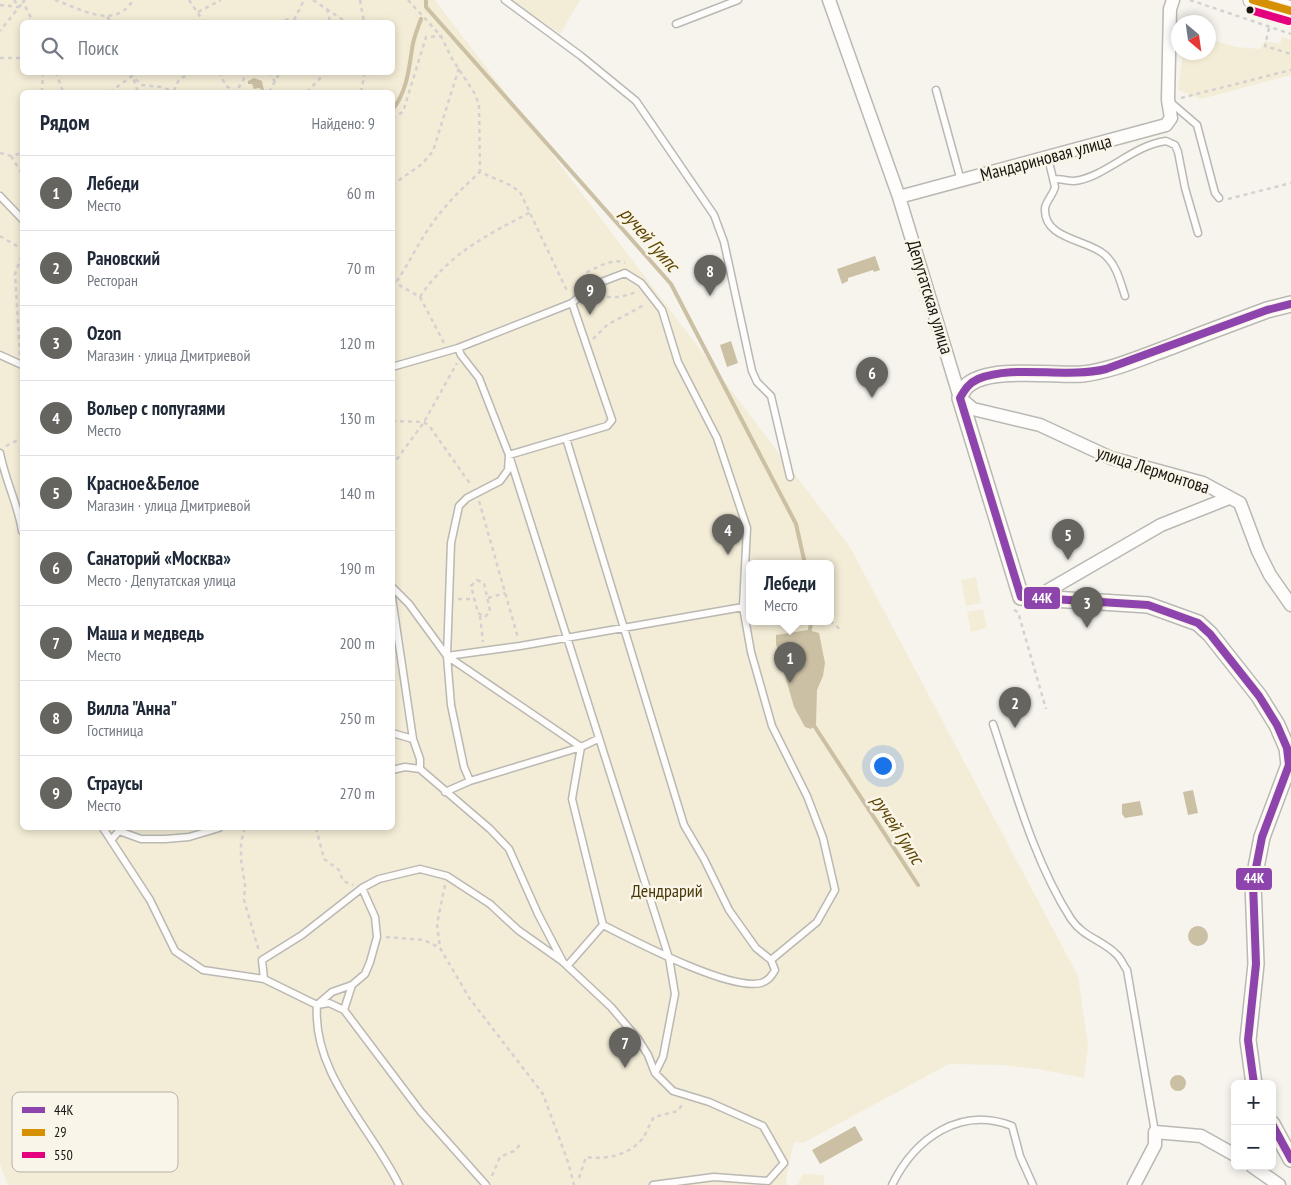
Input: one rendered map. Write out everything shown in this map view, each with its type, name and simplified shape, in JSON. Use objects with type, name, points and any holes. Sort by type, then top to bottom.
[{"type":"main road","points":[[1253,0],[1291,11]]},
{"type":"street","name":"Депутатская улица","points":[[829,0],[899,197],[1025,603]]},
{"type":"street","name":"Мандариновая улица","points":[[899,197],[1160,128],[1170,118],[1168,100],[1170,9],[1173,0]]},
{"type":"street","points":[[960,398],[963,388],[969,382],[992,375],[1082,374],[1118,367],[1267,310],[1291,304]]},
{"type":"street","name":"улица Лермонтова","points":[[960,398],[973,409],[1040,426],[1111,458],[1203,484],[1240,503],[1270,575],[1291,604]]},
{"type":"street","points":[[1025,603],[1161,525],[1229,498]]},
{"type":"street","points":[[1025,603],[1148,606],[1198,624],[1210,634],[1259,696],[1281,733],[1288,748],[1289,765],[1262,836],[1253,883],[1256,964],[1248,1040],[1253,1080]]},
{"type":"street","points":[[1273,1125],[1291,1159]]},
{"type":"street","points":[[1134,1185],[1155,1145],[1155,1132],[1201,1136],[1231,1153]]},
{"type":"street","points":[[1258,1170],[1279,1185]]},
{"type":"lane","points":[[506,0],[581,56],[636,101],[714,215],[724,242],[752,371],[757,382],[771,396],[790,477]]},
{"type":"lane","points":[[676,24],[738,0]]},
{"type":"lane","points":[[936,90],[960,181]]},
{"type":"lane","points":[[1168,100],[1196,125],[1215,193],[1219,198]]},
{"type":"lane","points":[[1054,178],[1073,181],[1086,178],[1142,147],[1166,141],[1175,146],[1178,152],[1185,188],[1198,233]]},
{"type":"lane","points":[[1048,158],[1054,178],[1053,194],[1046,204],[1047,218],[1058,233],[1069,239],[1087,243],[1104,254],[1116,268],[1125,296]]},
{"type":"lane","points":[[0,196],[20,217]]},
{"type":"lane","points":[[395,366],[458,348],[572,302],[591,286],[625,273],[635,278],[655,298],[662,310],[678,362],[718,438],[747,528],[742,607],[751,652],[772,726],[807,796],[823,838],[835,890],[817,922],[771,960]]},
{"type":"lane","points":[[510,455],[607,426],[612,420],[572,302]]},
{"type":"lane","points":[[458,348],[461,355],[479,378],[510,455],[598,739],[669,958],[675,994],[664,1057],[655,1074]]},
{"type":"lane","points":[[0,355],[20,364]]},
{"type":"lane","points":[[566,438],[684,825],[704,859],[729,910],[756,948],[771,960],[775,970],[771,978],[761,983],[735,982],[669,958],[603,925],[572,799],[581,747]]},
{"type":"lane","points":[[0,453],[4,473],[20,518]]},
{"type":"lane","points":[[470,781],[464,767],[451,705],[447,656],[451,543],[459,506],[467,498],[500,481],[508,470],[510,455]]},
{"type":"lane","points":[[395,590],[409,604],[447,656],[581,747]]},
{"type":"lane","points":[[447,656],[520,646],[622,626],[742,607]]},
{"type":"lane","points":[[395,617],[414,739],[420,759],[420,769]]},
{"type":"lane","points":[[993,724],[1032,838],[1071,919],[1082,933],[1116,953],[1127,970],[1155,1132]]},
{"type":"lane","points":[[395,734],[414,739]]},
{"type":"lane","points":[[445,792],[470,781],[581,747],[598,739]]},
{"type":"lane","points":[[395,769],[405,767],[420,769],[490,828],[509,849],[538,914],[566,963]]},
{"type":"lane","points":[[105,830],[150,900],[174,951],[202,970],[264,979],[317,1005],[329,1003],[344,1010],[421,1112],[486,1185]]},
{"type":"lane","points":[[112,839],[119,831],[141,839],[189,837],[212,830]]},
{"type":"lane","points":[[264,979],[262,960],[302,935],[362,888],[378,879],[420,869],[447,876],[490,904],[518,930],[566,963],[611,1007],[638,1039],[648,1055],[655,1074],[673,1091],[708,1102],[763,1126],[784,1162],[768,1181],[714,1177],[653,1185]]},
{"type":"lane","points":[[362,888],[376,917],[377,937],[365,974],[352,985],[332,992],[317,1005],[317,1027],[329,1070],[387,1160],[399,1185]]},
{"type":"lane","points":[[566,963],[603,925]]},
{"type":"lane","points":[[344,1010],[352,985]]},
{"type":"lane","points":[[892,1185],[914,1151],[932,1136],[952,1124],[974,1119],[995,1120],[1012,1126],[1020,1156],[1033,1185]]},
{"type":"path","points":[[14,0],[19,6]]},
{"type":"path","points":[[55,0],[96,16],[107,17],[118,13],[133,0]]},
{"type":"path","points":[[189,0],[203,20]]},
{"type":"path","points":[[198,12],[222,0]]},
{"type":"path","points":[[295,20],[304,0]]},
{"type":"path","points":[[313,0],[343,20]]},
{"type":"path","points":[[360,0],[364,20]]},
{"type":"path","points":[[395,281],[407,268],[427,231],[453,197],[480,172],[479,105],[441,36],[408,0]]},
{"type":"path","points":[[1190,0],[1291,34]]},
{"type":"path","points":[[0,31],[24,1],[32,20]]},
{"type":"path","points":[[0,4],[19,6]]},
{"type":"path","points":[[327,9],[330,20]]},
{"type":"path","points":[[107,17],[110,20]]},
{"type":"path","points":[[1269,28],[1265,46],[1291,54]]},
{"type":"path","points":[[395,116],[404,112],[426,37],[441,36]]},
{"type":"path","points":[[0,58],[20,58]]},
{"type":"path","points":[[395,183],[422,164],[433,151],[459,68]]},
{"type":"path","points":[[1168,100],[1192,96],[1291,70]]},
{"type":"path","points":[[42,90],[44,75]]},
{"type":"path","points":[[57,75],[61,90]]},
{"type":"path","points":[[112,90],[131,75]]},
{"type":"path","points":[[132,75],[137,90]]},
{"type":"path","points":[[133,75],[142,85],[166,90]]},
{"type":"path","points":[[176,90],[179,79],[188,75]]},
{"type":"path","points":[[220,75],[226,86],[233,90]]},
{"type":"path","points":[[237,90],[246,75]]},
{"type":"path","points":[[270,75],[275,82]]},
{"type":"path","points":[[270,90],[278,75]]},
{"type":"path","points":[[308,90],[323,75]]},
{"type":"path","points":[[361,90],[364,75]]},
{"type":"path","points":[[0,153],[10,156],[20,154]]},
{"type":"path","points":[[10,156],[20,171]]},
{"type":"path","points":[[480,172],[510,185],[520,192],[572,302]]},
{"type":"path","points":[[1219,198],[1225,200],[1291,183]]},
{"type":"path","points":[[420,297],[434,275],[460,253],[488,234],[531,212]]},
{"type":"path","points":[[0,236],[20,248]]},
{"type":"path","points":[[20,260],[14,283],[20,344]]},
{"type":"path","points":[[572,302],[585,273],[610,262],[620,261],[625,263],[635,278]]},
{"type":"path","points":[[395,283],[420,297],[448,350]]},
{"type":"path","points":[[580,295],[600,298],[620,297],[647,290]]},
{"type":"path","points":[[586,345],[607,325],[655,298]]},
{"type":"path","points":[[395,462],[424,422],[461,355]]},
{"type":"path","points":[[395,420],[424,422],[437,435],[478,494],[520,646]]},
{"type":"path","points":[[0,448],[20,439]]},
{"type":"path","points":[[480,616],[485,617],[490,611],[484,583],[477,580],[471,586],[480,616],[484,651]]},
{"type":"path","points":[[488,598],[505,593]]},
{"type":"path","points":[[449,598],[474,599]]},
{"type":"path","points":[[1025,603],[1046,708]]},
{"type":"path","points":[[834,624],[841,630]]},
{"type":"path","points":[[244,830],[241,842],[241,860],[245,885],[244,900],[262,960]]},
{"type":"path","points":[[317,830],[324,859],[338,870],[343,881],[362,888]]},
{"type":"path","points":[[447,876],[437,924],[440,948],[470,999],[544,1094],[566,1154],[574,1185]]},
{"type":"path","points":[[377,937],[424,940],[440,948]]},
{"type":"path","points":[[579,1178],[586,1157],[601,1159],[623,1153],[642,1138],[654,1117],[678,1111],[688,1096]]},
{"type":"path","points":[[491,1178],[500,1157],[514,1151],[521,1144]]},
{"type":"green space","name":"Дендрарий","points":[[0,0],[435,0],[850,547],[1078,976],[1088,1046],[1084,1078],[1038,1069],[1004,1065],[949,1064],[803,1143],[794,1142],[786,1178],[787,1185],[8,1185],[0,1164]]},
{"type":"green space","points":[[512,0],[580,0],[560,34]]},
{"type":"green space","points":[[1282,37],[1291,40],[1291,75],[1201,99],[1178,90],[1182,60],[1216,60],[1216,41],[1236,47],[1260,49],[1265,41],[1280,44]]},
{"type":"green space","points":[[976,577],[981,603],[966,606],[961,580]]},
{"type":"green space","points":[[983,609],[987,628],[971,632],[967,612]]},
{"type":"green space","points":[[803,1174],[823,1175],[825,1185],[797,1185]]},
{"type":"shaded area","points":[[254,78],[262,81],[264,90],[259,88],[254,89],[252,84],[248,84],[248,81]]},
{"type":"shaded area","points":[[875,256],[880,270],[874,272],[873,270],[848,278],[848,281],[842,284],[837,269]]},
{"type":"shaded area","points":[[731,341],[738,363],[727,367],[720,345]]},
{"type":"shaded area","points":[[808,630],[819,633],[825,663],[823,676],[817,690],[816,724],[811,729],[805,727],[794,707],[776,644],[776,635]]},
{"type":"shaded area","points":[[1193,790],[1198,813],[1188,815],[1183,792]]},
{"type":"shaded area","points":[[1140,801],[1143,815],[1125,818],[1122,814],[1122,804]]},
{"type":"shaded area","points":[[1198,926],[1205,929],[1208,936],[1205,943],[1198,946],[1191,943],[1188,936],[1191,929]]},
{"type":"shaded area","points":[[1178,1075],[1184,1077],[1186,1083],[1184,1089],[1178,1091],[1172,1089],[1170,1083],[1172,1077]]},
{"type":"shaded area","points":[[855,1126],[863,1140],[820,1164],[812,1150]]},
{"type":"waterway","name":"ручей Гуипс","points":[[426,0],[426,7],[671,284],[796,524],[804,560]]},
{"type":"waterway","points":[[395,106],[404,89],[413,41],[421,19]]},
{"type":"waterway","name":"ручей Гуипс","points":[[809,636],[811,625]]},
{"type":"waterway","name":"ручей Гуипс","points":[[813,724],[918,885]]},
{"type":"transit line","name":"29","points":[[1253,0],[1291,11]]},
{"type":"transit line","name":"550","points":[[1250,10],[1288,21]]},
{"type":"transit line","name":"44К","points":[[1253,1080],[1248,1040],[1256,964],[1253,883],[1262,837],[1289,765],[1287,748],[1277,725],[1259,696],[1210,634],[1198,623],[1148,605],[1021,597],[960,398],[972,382],[992,375],[1024,372],[1074,373],[1106,369],[1267,310],[1291,304]]},
{"type":"transit line","name":"44К","points":[[1273,1125],[1291,1159]]},
{"type":"place","name":"Вилла \"Анна\"","points":[[710,296]]},
{"type":"place","name":"Страусы","points":[[590,315]]},
{"type":"place","name":"Санаторий «Москва»","points":[[872,398]]},
{"type":"place","name":"Вольер с попугаями","points":[[728,555]]},
{"type":"place","name":"Красное&Белое","points":[[1068,560]]},
{"type":"place","name":"Ozon","points":[[1087,628]]},
{"type":"place","name":"Лебеди","points":[[790,683]]},
{"type":"place","name":"Рановский","points":[[1015,728]]},
{"type":"place","name":"Маша и медведь","points":[[625,1068]]}]
